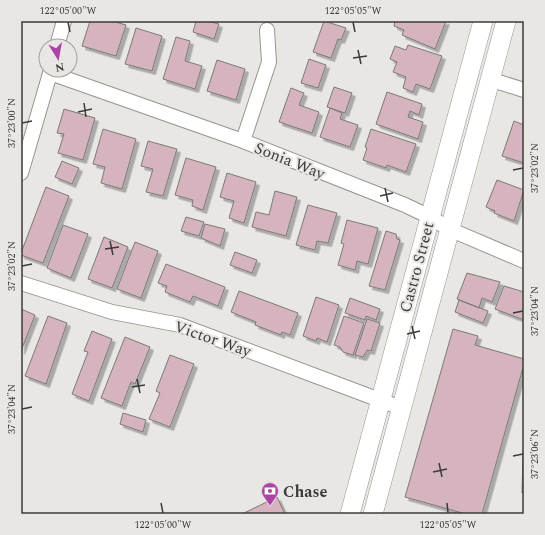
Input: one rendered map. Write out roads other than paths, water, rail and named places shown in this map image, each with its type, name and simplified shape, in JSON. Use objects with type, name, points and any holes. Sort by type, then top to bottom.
[{"type":"street","points":[[59,38],[64,21]]},
{"type":"street","name":"Castro Street","points":[[350,514],[483,21]]},
{"type":"street","name":"Castro Street","points":[[373,514],[489,79],[506,21]]},
{"type":"street","points":[[243,141],[269,62],[268,30]]},
{"type":"street","points":[[21,173],[48,78]]},
{"type":"street","name":"Sonia Way","points":[[67,78],[243,141],[405,205],[430,217],[449,229],[524,261]]},
{"type":"street","points":[[489,79],[524,90]]},
{"type":"street","name":"Victor Way","points":[[21,283],[112,312],[180,325],[401,408]]},
{"type":"place","name":"Chase","points":[[270,506]]}]
